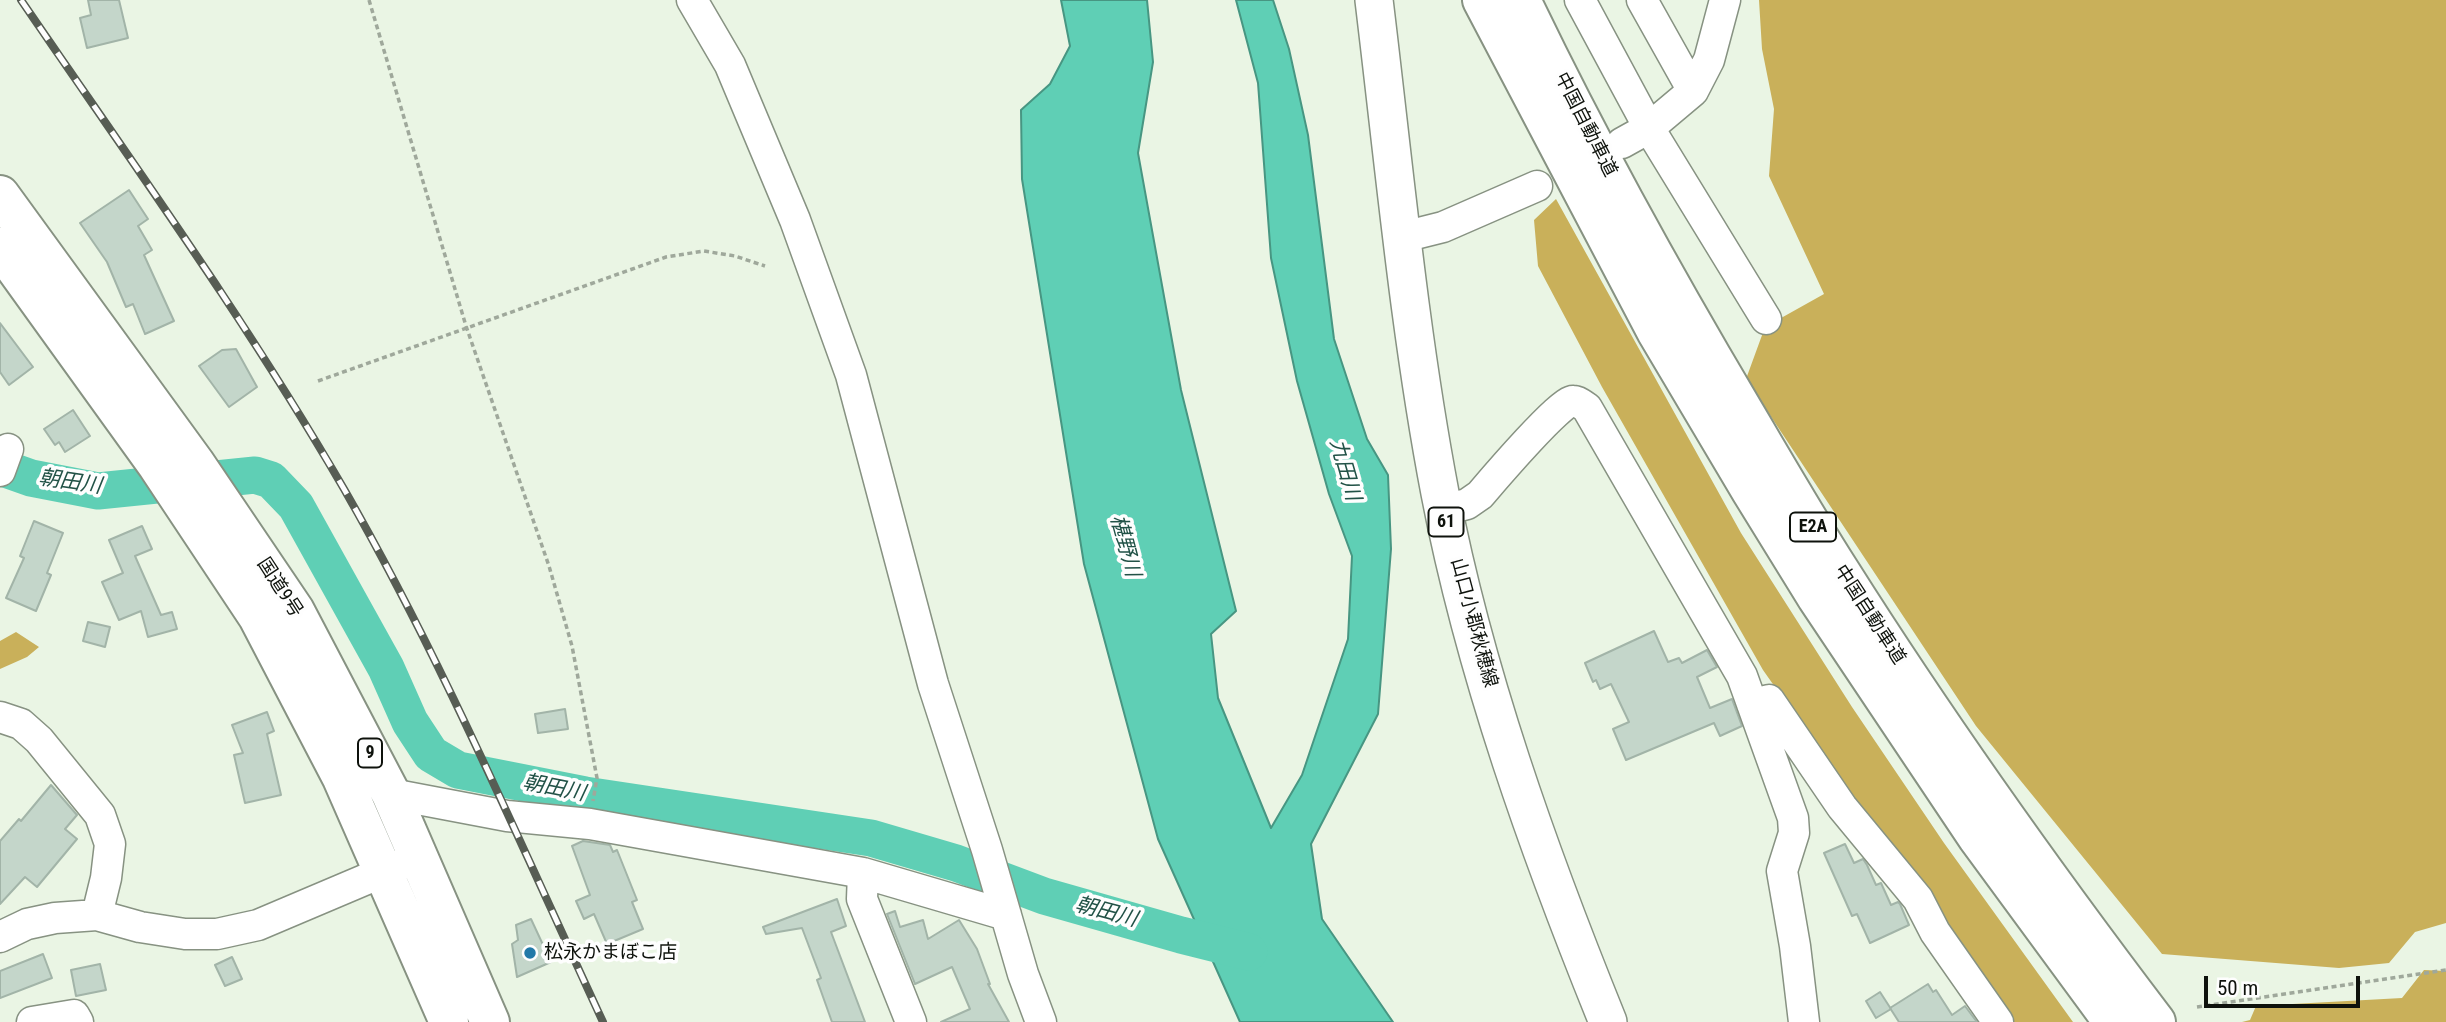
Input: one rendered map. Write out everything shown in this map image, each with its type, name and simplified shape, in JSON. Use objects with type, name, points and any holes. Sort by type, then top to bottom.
[{"type":"highway","name":"中国自動車道","points":[[1482,0],[1656,331],[1817,598],[1962,816],[2113,1022]]},
{"type":"highway","name":"中国自動車道","points":[[1521,0],[1621,194],[1691,322],[1839,570],[2007,820],[2156,1022]]},
{"type":"highway","name":"国道9号","points":[[0,195],[195,463],[203,502],[258,617],[342,778],[449,1022]]},
{"type":"highway","name":"国道9号","points":[[0,247],[157,465],[203,502],[295,611],[391,794],[490,1022]]},
{"type":"main road","name":"山口小郡秋穂線","points":[[1374,0],[1424,395],[1444,510],[1464,602],[1528,816],[1608,1022]]},
{"type":"street","points":[[692,0],[735,77],[795,220],[851,375],[933,684],[987,850],[1023,974],[1041,1022]]},
{"type":"street","points":[[1580,0],[1649,128],[1766,319]]},
{"type":"street","points":[[1642,0],[1693,91]]},
{"type":"street","points":[[1622,143],[1649,128],[1693,91],[1709,60],[1725,0]]},
{"type":"street","points":[[1403,237],[1443,227],[1537,186]]},
{"type":"street","points":[[1444,510],[1467,504],[1480,495],[1549,419],[1569,401],[1575,401],[1587,408],[1742,676],[1793,818],[1794,833],[1782,871],[1804,1022]]},
{"type":"street","points":[[1752,704],[1769,700],[1842,807],[1918,899],[1935,932],[1998,1022]]},
{"type":"street","points":[[0,717],[21,724],[39,740],[100,815],[110,844],[106,878],[97,915]]},
{"type":"street","points":[[391,794],[454,814],[590,824],[863,873],[1004,908]]},
{"type":"street","points":[[0,937],[27,925],[55,918],[97,915],[140,927],[185,934],[217,934],[258,925],[418,856]]},
{"type":"street","points":[[863,873],[863,899],[911,1022]]},
{"type":"street","points":[[32,1022],[74,1015],[78,1022]]},
{"type":"path","points":[[369,0],[466,326],[549,566],[572,646],[597,778],[590,824]]},
{"type":"path","points":[[317,381],[666,257],[704,251],[734,256],[765,266]]},
{"type":"path","points":[[2197,1007],[2446,970]]},
{"type":"shaded area","points":[[1759,0],[2446,0],[2446,923],[2415,932],[2389,963],[2339,968],[2162,954],[1976,726],[1746,379],[1765,327],[1824,294],[1769,176],[1774,109],[1762,49]]},
{"type":"shaded area","points":[[1556,199],[1741,533],[1852,707],[1944,843],[2073,1022],[2013,1022],[1939,924],[1918,875],[1848,791],[1763,670],[1602,387],[1538,266],[1534,220]]},
{"type":"shaded area","points":[[16,632],[39,647],[27,657],[0,669],[0,641]]},
{"type":"shaded area","points":[[2424,970],[2446,971],[2446,1022],[2242,1022],[2250,1020],[2256,1006],[2402,998]]},
{"type":"water","points":[[1061,0],[1147,0],[1153,62],[1138,153],[1181,390],[1236,611],[1211,634],[1218,698],[1271,828],[1302,775],[1348,639],[1352,556],[1329,494],[1297,381],[1271,258],[1258,83],[1236,0],[1273,0],[1289,49],[1308,135],[1334,339],[1367,439],[1388,475],[1391,549],[1378,714],[1311,844],[1322,919],[1393,1022],[1240,1022],[1158,839],[1084,564],[1022,179],[1021,110],[1050,84],[1070,46]]},
{"type":"building","points":[[88,0],[119,0],[128,38],[87,48],[80,18],[91,15]]},
{"type":"building","points":[[129,190],[148,219],[138,226],[152,250],[144,255],[174,321],[145,334],[133,304],[126,307],[107,262],[80,223]]},
{"type":"building","points":[[0,323],[33,367],[9,385],[0,372]]},
{"type":"building","points":[[236,349],[257,387],[229,407],[199,366],[222,350]]},
{"type":"building","points":[[73,410],[90,436],[65,452],[59,442],[55,445],[44,429]]},
{"type":"building","points":[[34,521],[63,533],[47,573],[51,575],[36,611],[6,598],[24,558],[20,556]]},
{"type":"building","points":[[142,526],[152,549],[135,556],[161,615],[172,612],[177,629],[148,637],[141,611],[119,620],[102,582],[123,573],[109,540]]},
{"type":"building","points":[[88,622],[110,627],[105,647],[83,641]]},
{"type":"building","points":[[1654,631],[1668,662],[1679,658],[1682,663],[1707,650],[1717,667],[1697,677],[1710,708],[1732,699],[1742,726],[1720,736],[1714,723],[1626,760],[1613,729],[1629,722],[1611,684],[1600,689],[1596,680],[1593,682],[1585,663]]},
{"type":"building","points":[[565,709],[568,729],[538,733],[535,714]]},
{"type":"building","points":[[267,712],[274,731],[267,734],[281,795],[245,803],[234,755],[243,753],[232,725]]},
{"type":"building","points":[[51,785],[77,815],[65,829],[77,839],[37,887],[25,877],[0,904],[0,841]]},
{"type":"building","points":[[583,841],[610,845],[613,852],[617,850],[637,900],[632,902],[643,929],[607,944],[594,914],[584,919],[576,901],[590,895],[572,846]]},
{"type":"building","points":[[1845,844],[1854,863],[1863,859],[1876,885],[1881,883],[1891,905],[1898,902],[1900,904],[1909,925],[1870,943],[1857,914],[1852,916],[1824,853]]},
{"type":"building","points":[[837,899],[846,926],[831,932],[865,1022],[832,1022],[817,980],[821,978],[802,928],[766,934],[763,927]]},
{"type":"building","points":[[895,911],[900,927],[923,920],[928,939],[959,920],[977,949],[988,984],[1009,1022],[941,1022],[970,1009],[952,967],[915,984],[887,914]]},
{"type":"building","name":"松永かまぼこ店","points":[[531,919],[551,962],[517,977],[512,944],[518,940],[516,925]]},
{"type":"building","points":[[43,954],[52,978],[0,998],[0,971]]},
{"type":"building","points":[[232,957],[242,979],[225,986],[215,965]]},
{"type":"building","points":[[100,964],[106,990],[76,996],[71,970]]},
{"type":"building","points":[[1928,984],[1933,992],[1936,990],[1952,1015],[1965,1006],[1977,1022],[1899,1022],[1890,1008]]},
{"type":"building","points":[[1880,992],[1891,1009],[1876,1018],[1866,1001]]},
{"type":"waterway","name":"朝田川","points":[[0,467],[31,478],[98,491],[255,475],[271,480],[296,506],[386,668],[410,722],[431,754],[458,770],[585,795],[871,838],[956,863],[1044,896],[1249,952]]},
{"type":"railway","points":[[21,0],[228,302],[344,489],[447,686],[603,1022]]},
{"type":"place","name":"松永かまぼこ店","points":[[530,953]]},
{"type":"water label","name":"九田川","points":[[1344,470]]},
{"type":"water label","name":"椹野川","points":[[1124,546]]}]
